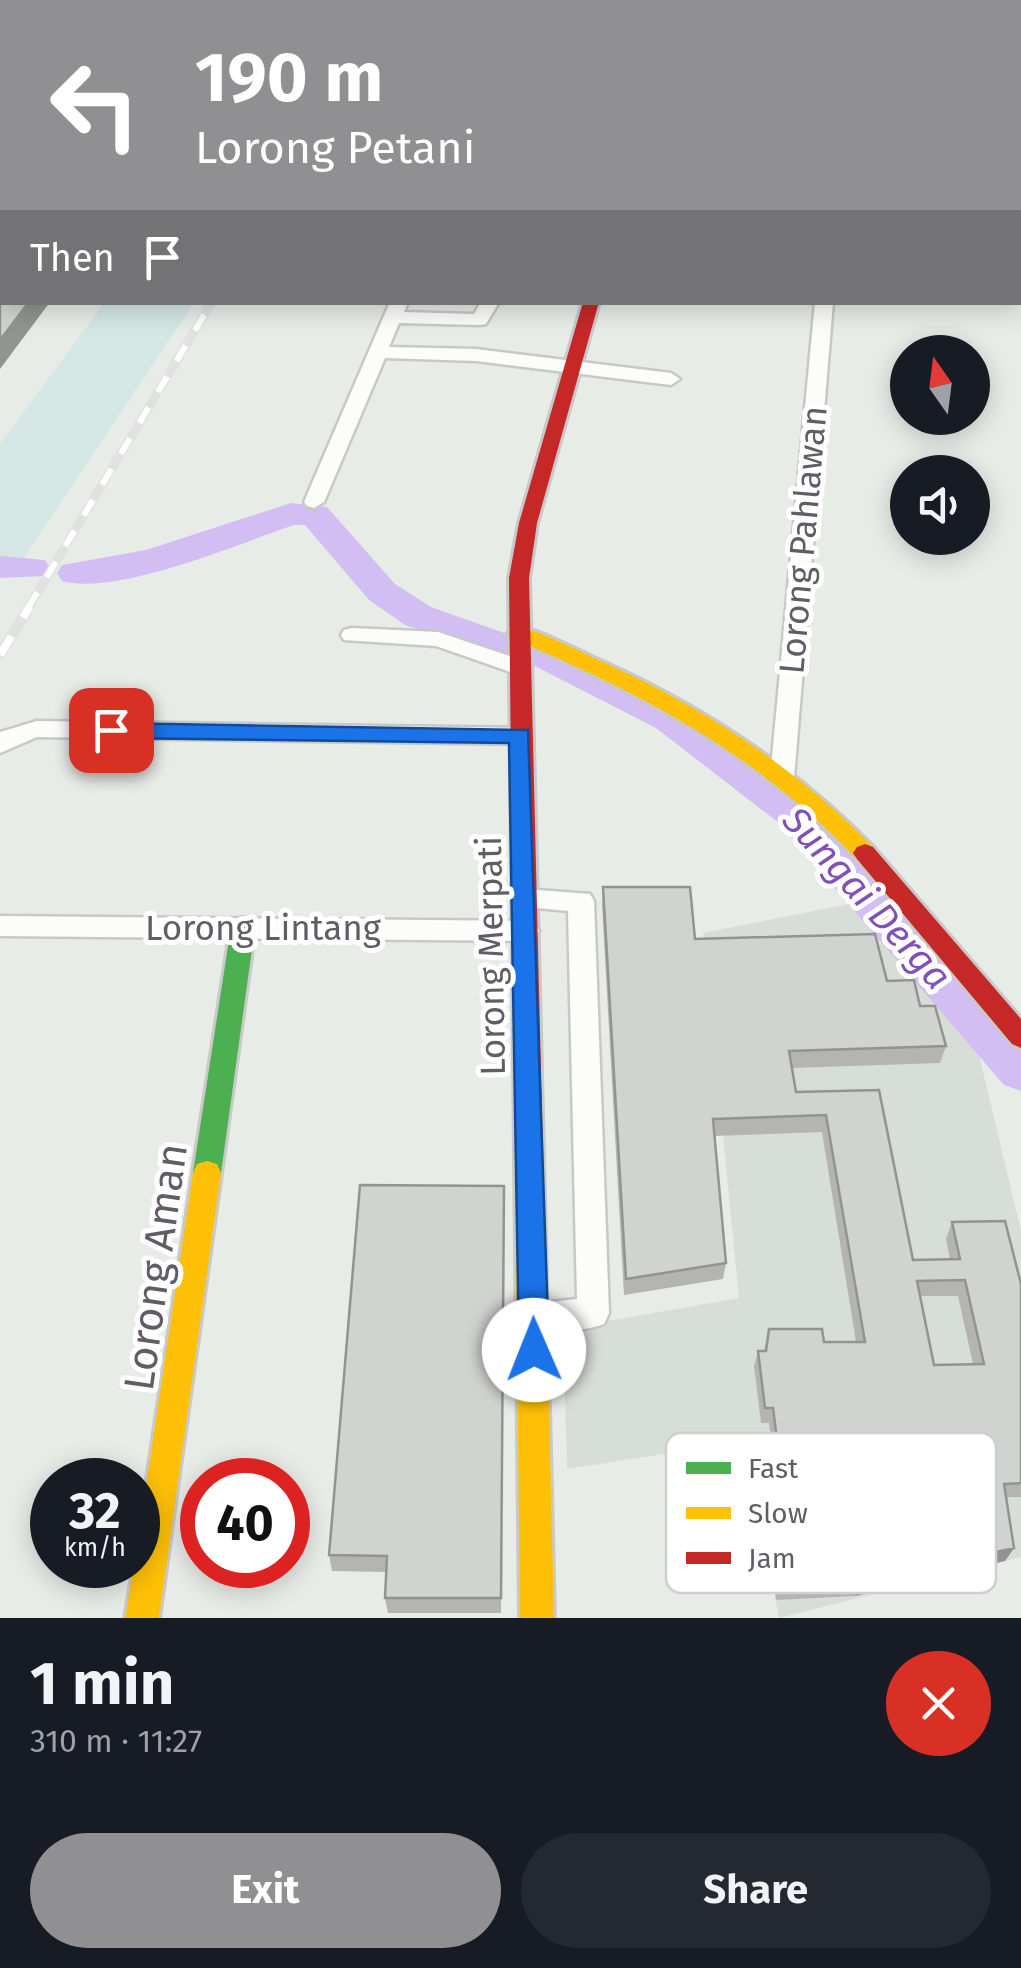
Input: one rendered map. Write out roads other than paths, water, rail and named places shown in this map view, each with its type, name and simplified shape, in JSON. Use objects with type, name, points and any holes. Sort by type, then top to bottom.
[{"type":"street","points":[[314,502],[396,310],[480,320],[488,305]]},
{"type":"street","name":"Lorong Merpati","points":[[537,1618],[518,632],[522,549],[590,305]]},
{"type":"street","name":"Lorong Pahlawan","points":[[782,778],[824,305]]},
{"type":"street","points":[[376,352],[476,356],[671,379]]},
{"type":"street","points":[[518,632],[654,693],[782,778],[832,818],[1021,1038]]},
{"type":"street","points":[[352,634],[438,639],[519,667]]},
{"type":"street","points":[[0,745],[14,734],[37,729],[520,736]]},
{"type":"street","points":[[525,899],[580,901],[593,1313],[534,1316]]},
{"type":"street","name":"Lorong Lintang","points":[[0,926],[526,930]]},
{"type":"street","name":"Lorong Aman","points":[[142,1618],[243,927]]},
{"type":"waterway","name":"Sungai Derga","points":[[75,573],[151,561],[291,514],[315,515],[382,592],[418,616],[507,648]]},
{"type":"waterway","name":"Sungai Derga","points":[[0,567],[32,568]]},
{"type":"waterway","name":"Sungai Derga","points":[[541,653],[670,718],[794,812],[1021,1070]]},
{"type":"railway","points":[[28,608],[210,305]]},
{"type":"railway","points":[[0,655],[30,606]]}]
